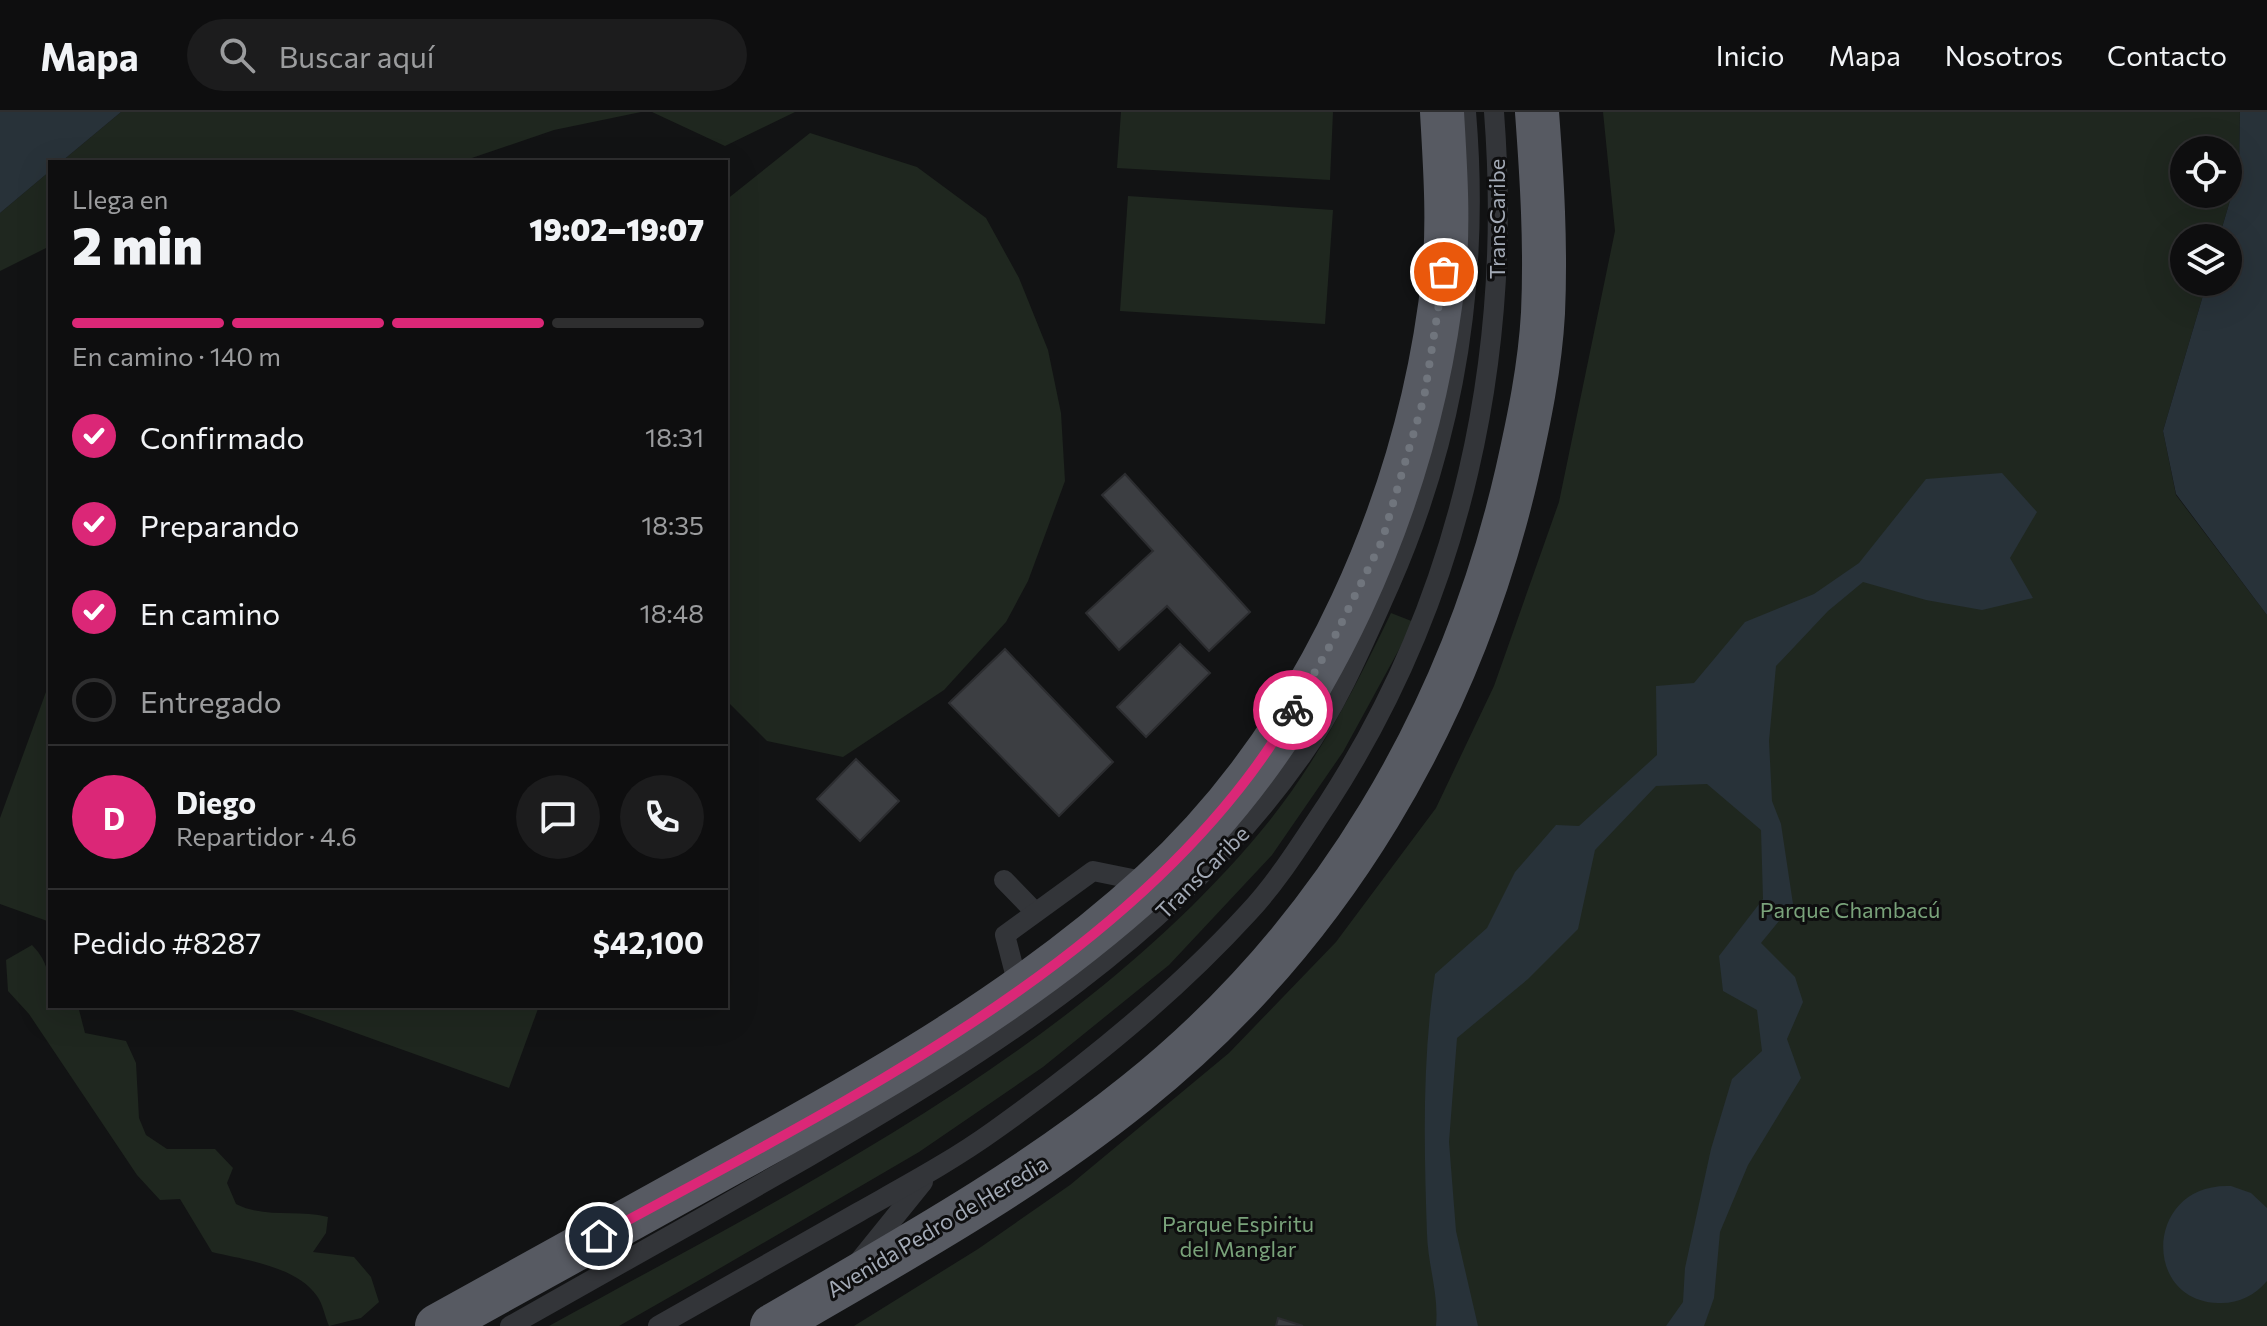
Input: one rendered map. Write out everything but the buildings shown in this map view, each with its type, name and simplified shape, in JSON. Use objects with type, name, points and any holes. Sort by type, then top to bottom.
[{"type":"highway","points":[[437,1326],[816,1117],[1019,989],[1152,883],[1203,832],[1274,742],[1331,644],[1382,541],[1424,398],[1444,272],[1446,187],[1442,112]]},
{"type":"highway","name":"Avenida Pedro de Heredia","points":[[772,1326],[929,1237],[1032,1172],[1137,1093],[1209,1030],[1291,941],[1356,853],[1398,788],[1439,707],[1482,601],[1507,515],[1533,402],[1543,315],[1543,186],[1537,112]]},
{"type":"lane","name":"TransCaribe","points":[[510,1326],[938,1081],[1058,1000],[1158,918],[1248,827],[1304,753],[1341,690],[1410,539],[1434,465],[1450,407],[1467,291],[1471,222],[1466,112]]},
{"type":"lane","name":"TransCaribe","points":[[658,1326],[931,1172],[993,1132],[1106,1046],[1183,980],[1251,910],[1300,845],[1365,745],[1409,656],[1444,564],[1474,444],[1494,327],[1501,198],[1494,112]]},
{"type":"lane","points":[[1019,989],[1005,935],[1093,871],[1152,883]]},
{"type":"lane","points":[[1004,880],[1035,912]]},
{"type":"lane","name":"TransCaribe","points":[[838,1288],[931,1172]]},
{"type":"green space","points":[[121,112],[641,112],[554,130],[466,160],[63,160]]},
{"type":"green space","points":[[652,112],[795,112],[725,146]]},
{"type":"green space","points":[[1121,112],[1333,112],[1330,180],[1117,168]]},
{"type":"green space","name":"Parque Chambacú","points":[[1603,112],[2240,112],[2240,136],[2170,136],[2170,208],[2228,208],[2223,224],[2170,224],[2170,296],[2203,296],[2163,431],[2176,495],[2267,615],[2267,1326],[854,1326],[978,1249],[1070,1185],[1229,1053],[1336,942],[1436,808],[1494,686],[1559,502],[1615,231]]},
{"type":"green space","points":[[810,133],[917,167],[986,218],[1019,278],[1048,350],[1061,413],[1065,481],[1028,581],[1006,622],[944,690],[843,757],[767,741],[728,702],[728,198]]},
{"type":"green space","points":[[48,173],[48,247],[0,271],[0,213]]},
{"type":"green space","points":[[1128,196],[1333,210],[1325,324],[1120,311]]},
{"type":"green space","points":[[1391,613],[1414,622],[1343,752],[1272,855],[1169,965],[1043,1067],[919,1152],[710,1274],[619,1326],[549,1326],[834,1168],[929,1110],[1021,1048],[1108,982],[1188,910],[1281,806],[1333,726]]},
{"type":"green space","points":[[48,686],[48,921],[0,904],[0,818]]},
{"type":"green space","points":[[32,945],[48,973],[48,1008],[79,1008],[85,1033],[126,1041],[136,1063],[139,1118],[146,1135],[167,1149],[215,1149],[233,1168],[227,1183],[236,1204],[247,1209],[328,1217],[326,1233],[313,1252],[354,1257],[371,1277],[379,1302],[361,1318],[329,1326],[319,1299],[296,1278],[269,1266],[212,1252],[180,1199],[160,1200],[137,1175],[29,1014],[8,991],[6,960]]},
{"type":"green space","points":[[287,1008],[538,1008],[509,1088]]},
{"type":"shaded area","points":[[0,112],[121,112],[63,160],[48,160],[48,173],[0,213]]},
{"type":"shaded area","points":[[2240,112],[2267,112],[2267,615],[2176,494],[2163,431],[2203,296],[2242,296],[2242,224],[2223,224],[2228,208],[2242,208],[2242,136],[2240,136]]},
{"type":"shaded area","points":[[2002,473],[2037,512],[2010,558],[2033,598],[1982,610],[1926,600],[1863,582],[1828,611],[1776,666],[1769,741],[1772,801],[1781,824],[1793,904],[1761,943],[1795,977],[1803,1002],[1787,1039],[1801,1078],[1748,1165],[1720,1232],[1714,1298],[1704,1326],[1666,1326],[1683,1302],[1685,1268],[1711,1149],[1732,1079],[1762,1051],[1757,1010],[1723,991],[1719,956],[1763,899],[1761,830],[1707,784],[1656,786],[1595,850],[1578,929],[1528,979],[1457,1038],[1449,1142],[1456,1231],[1478,1326],[1436,1326],[1427,1234],[1425,1136],[1426,1071],[1435,974],[1487,928],[1515,872],[1556,825],[1579,826],[1657,755],[1656,686],[1694,683],[1745,622],[1814,594],[1859,563],[1926,479]]},
{"type":"shaded area","points":[[2231,1186],[2251,1193],[2267,1208],[2267,1281],[2245,1298],[2218,1303],[2193,1297],[2175,1283],[2166,1264],[2163,1242],[2169,1221],[2182,1202],[2203,1190]]},
{"type":"way so far","points":[[1293,710],[1331,644],[1382,541],[1424,398],[1444,272]]},
{"type":"route","points":[[599,1236],[816,1117],[1019,989],[1080,944],[1152,883],[1203,832],[1274,742],[1293,710]]},
{"type":"park label","name":"Parque Espiritu del Manglar","points":[[1238,1236]]}]
